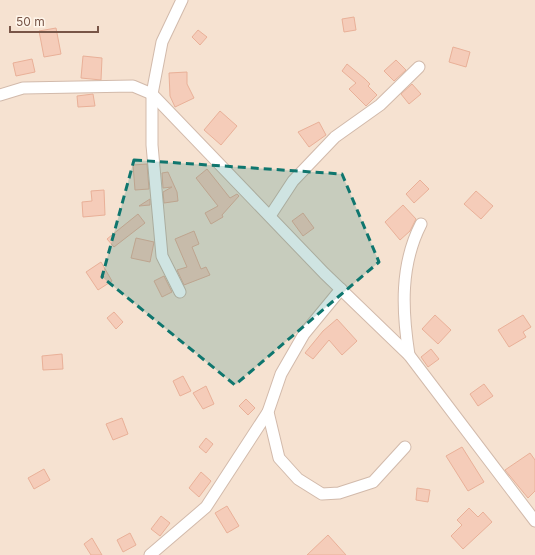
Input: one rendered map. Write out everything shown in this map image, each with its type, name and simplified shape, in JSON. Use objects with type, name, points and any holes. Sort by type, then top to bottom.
[{"type":"street","points":[[180,292],[162,256],[152,145],[152,94],[162,42],[182,0]]},
{"type":"street","points":[[270,216],[293,180],[335,136],[380,105],[419,67]]},
{"type":"street","points":[[0,95],[23,88],[133,86],[152,94],[341,289],[409,355],[535,521]]},
{"type":"street","points":[[409,355],[404,322],[404,280],[412,242],[421,224]]},
{"type":"street","points":[[150,555],[206,507],[268,412],[281,374],[304,334],[341,289]]},
{"type":"street","points":[[268,412],[279,458],[298,479],[322,494],[339,493],[373,482],[405,447]]},
{"type":"highlighted area","points":[[134,160],[342,174],[379,262],[235,385],[102,277]]},
{"type":"shaded area","points":[[0,0],[535,0],[535,555],[0,555]]},
{"type":"building","points":[[354,17],[356,30],[344,32],[342,19]]},
{"type":"building","points":[[56,28],[61,54],[44,57],[39,31]]},
{"type":"building","points":[[198,30],[207,37],[200,45],[192,37]]},
{"type":"building","points":[[453,47],[470,52],[466,67],[449,62]]},
{"type":"building","points":[[83,56],[102,58],[101,80],[81,78]]},
{"type":"building","points":[[32,59],[35,72],[16,76],[13,63]]},
{"type":"building","points":[[396,60],[406,70],[394,81],[384,71]]},
{"type":"building","points":[[347,64],[370,84],[368,86],[377,95],[366,106],[349,89],[356,83],[342,71]]},
{"type":"building","points":[[187,72],[187,84],[194,98],[175,107],[170,96],[169,73]]},
{"type":"building","points":[[412,84],[421,94],[409,104],[401,94]]},
{"type":"building","points":[[93,94],[95,106],[78,107],[77,96]]},
{"type":"building","points":[[220,111],[237,126],[221,145],[204,130]]},
{"type":"building","points":[[319,122],[326,135],[309,147],[298,132]]},
{"type":"building","points":[[147,164],[149,189],[135,190],[133,165]]},
{"type":"building","points":[[207,169],[230,198],[237,194],[239,196],[222,215],[223,217],[211,224],[205,213],[218,206],[196,178]]},
{"type":"building","points":[[168,172],[177,192],[178,201],[164,203],[163,192],[172,187],[163,188],[162,173]]},
{"type":"building","points":[[420,180],[429,189],[414,203],[406,194]]},
{"type":"building","points":[[104,190],[105,215],[83,217],[82,202],[92,201],[91,191]]},
{"type":"building","points":[[476,191],[493,206],[481,219],[464,204]]},
{"type":"building","points":[[150,199],[150,205],[139,206]]},
{"type":"building","points":[[403,205],[416,219],[410,231],[400,240],[385,222]]},
{"type":"building","points":[[303,213],[314,228],[303,236],[292,221]]},
{"type":"building","points":[[138,214],[145,223],[114,247],[107,239]]},
{"type":"building","points":[[194,231],[199,244],[192,247],[201,269],[206,267],[210,275],[184,285],[177,270],[187,267],[175,239]]},
{"type":"building","points":[[136,238],[154,242],[150,262],[131,258]]},
{"type":"building","points":[[101,262],[112,281],[98,290],[86,272]]},
{"type":"building","points":[[164,276],[172,292],[162,297],[154,281]]},
{"type":"building","points":[[114,312],[123,322],[116,329],[107,318]]},
{"type":"building","points":[[435,315],[451,330],[438,344],[422,329]]},
{"type":"building","points":[[523,315],[531,327],[523,332],[526,337],[509,347],[498,330]]},
{"type":"building","points":[[337,319],[357,341],[342,355],[329,340],[313,359],[305,353],[323,331]]},
{"type":"building","points":[[431,349],[439,359],[428,367],[421,357]]},
{"type":"building","points":[[62,354],[63,369],[43,370],[42,356]]},
{"type":"building","points":[[183,376],[191,391],[180,396],[173,381]]},
{"type":"building","points":[[484,384],[493,396],[478,406],[470,394]]},
{"type":"building","points":[[206,386],[214,404],[203,409],[193,393]]},
{"type":"building","points":[[246,399],[255,408],[248,415],[239,406]]},
{"type":"building","points":[[122,418],[128,434],[113,440],[106,424]]},
{"type":"building","points":[[206,438],[213,444],[206,453],[199,447]]},
{"type":"building","points":[[462,447],[484,482],[468,491],[446,456]]},
{"type":"building","points":[[530,453],[535,460],[535,491],[528,498],[505,470]]},
{"type":"building","points":[[44,469],[50,480],[34,489],[28,478]]},
{"type":"building","points":[[201,472],[211,481],[199,497],[189,488]]},
{"type":"building","points":[[417,488],[430,490],[428,502],[416,500]]},
{"type":"building","points":[[227,506],[239,526],[227,533],[215,513]]},
{"type":"building","points":[[469,508],[478,517],[483,512],[492,522],[463,549],[451,536],[462,525],[457,520]]},
{"type":"building","points":[[161,516],[170,523],[160,536],[151,529]]},
{"type":"building","points":[[130,533],[136,545],[123,552],[117,540]]},
{"type":"building","points":[[328,535],[346,555],[307,555]]},
{"type":"building","points":[[92,538],[102,555],[91,555],[84,544]]}]
